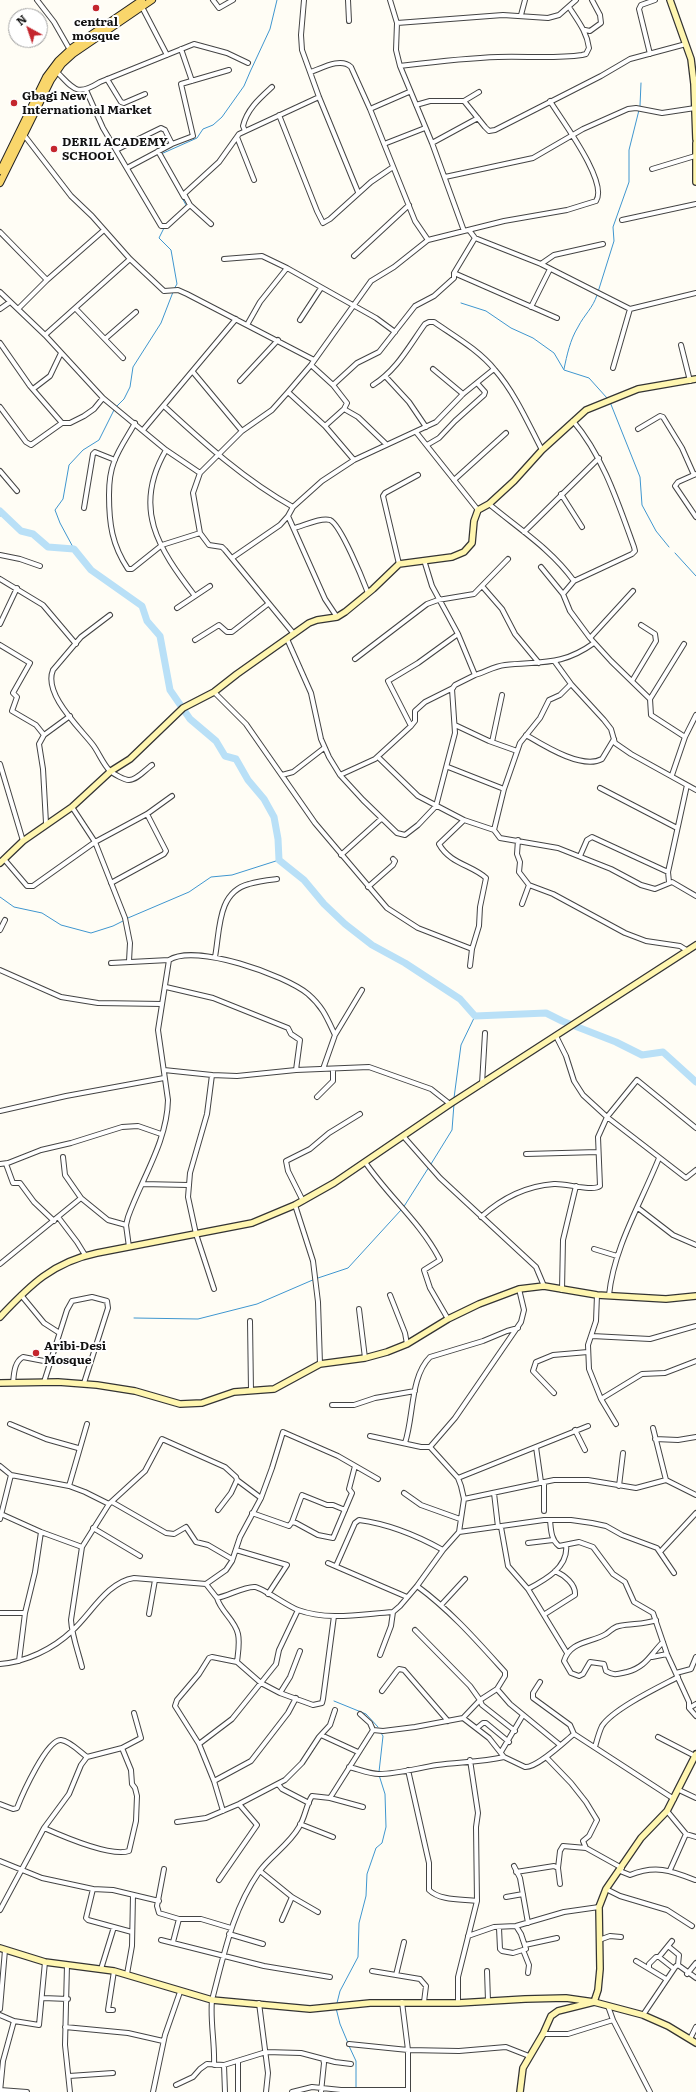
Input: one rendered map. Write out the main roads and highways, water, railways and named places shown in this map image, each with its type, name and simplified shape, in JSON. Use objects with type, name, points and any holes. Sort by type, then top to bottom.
[{"type":"main road","points":[[0,184],[2,172],[46,77],[58,61],[70,50],[142,3],[152,0]]},
{"type":"main road","points":[[2,172],[24,135],[56,71],[72,54],[142,3]]},
{"type":"waterway","points":[[161,154],[197,138],[203,129],[213,125],[222,117],[244,86],[270,29],[277,0]]},
{"type":"waterway","points":[[640,106],[641,83]]},
{"type":"waterway","points":[[598,292],[614,241],[613,227],[629,182],[629,150],[639,110]]},
{"type":"waterway","points":[[172,180],[186,205]]},
{"type":"waterway","points":[[164,228],[159,238],[171,250],[177,284],[174,289]]},
{"type":"waterway","points":[[116,407],[124,399],[130,387],[133,367],[161,323],[173,292]]},
{"type":"waterway","points":[[564,369],[573,337],[597,295]]},
{"type":"waterway","points":[[461,303],[486,311],[511,328],[533,338],[554,353],[564,370],[589,378],[607,398]]},
{"type":"waterway","points":[[610,402],[640,477],[642,505],[656,531],[669,547]]},
{"type":"waterway","points":[[74,549],[55,510],[63,499],[69,465],[83,450],[99,440],[114,410]]},
{"type":"waterway","points":[[0,511],[21,531],[33,534],[48,547],[74,549],[91,570],[142,606],[147,621],[160,636],[170,690],[190,719],[216,741],[225,756],[236,759],[248,780],[264,799],[274,817],[278,839],[279,860],[304,880],[324,904],[345,924],[372,945],[405,963],[460,999],[475,1016],[546,1013],[562,1021],[616,1042],[642,1055],[663,1052],[696,1082]]},
{"type":"waterway","points":[[675,553],[696,576]]},
{"type":"waterway","points":[[128,918],[189,892],[211,877],[232,875],[279,860]]},
{"type":"waterway","points":[[0,897],[14,907],[42,913],[61,925],[91,933],[113,926],[125,920]]},
{"type":"waterway","points":[[454,1098],[461,1045],[475,1016]]},
{"type":"waterway","points":[[431,1164],[452,1130],[454,1104]]},
{"type":"waterway","points":[[403,1208],[429,1167]]},
{"type":"waterway","points":[[318,1278],[348,1268],[401,1210]]},
{"type":"waterway","points":[[134,1318],[198,1319],[257,1304],[315,1279]]},
{"type":"waterway","points":[[334,1701],[366,1714],[378,1727]]},
{"type":"waterway","points":[[379,1772],[383,1736],[381,1733]]},
{"type":"waterway","points":[[337,2003],[340,1991],[358,1957],[359,1923],[366,1896],[367,1874],[376,1848],[382,1843],[386,1827],[385,1794],[379,1775]]},
{"type":"waterway","points":[[336,2008],[340,2024],[348,2043]]},
{"type":"waterway","points":[[349,2046],[356,2061],[356,2087]]},
{"type":"place","name":"central mosque","points":[[96,8]]},
{"type":"place","name":"Gbagi New International Market","points":[[14,103]]},
{"type":"place","name":"DERIL ACADEMY SCHOOL","points":[[54,149]]},
{"type":"place","name":"Aribi-Desi Mosque","points":[[36,1353]]}]
